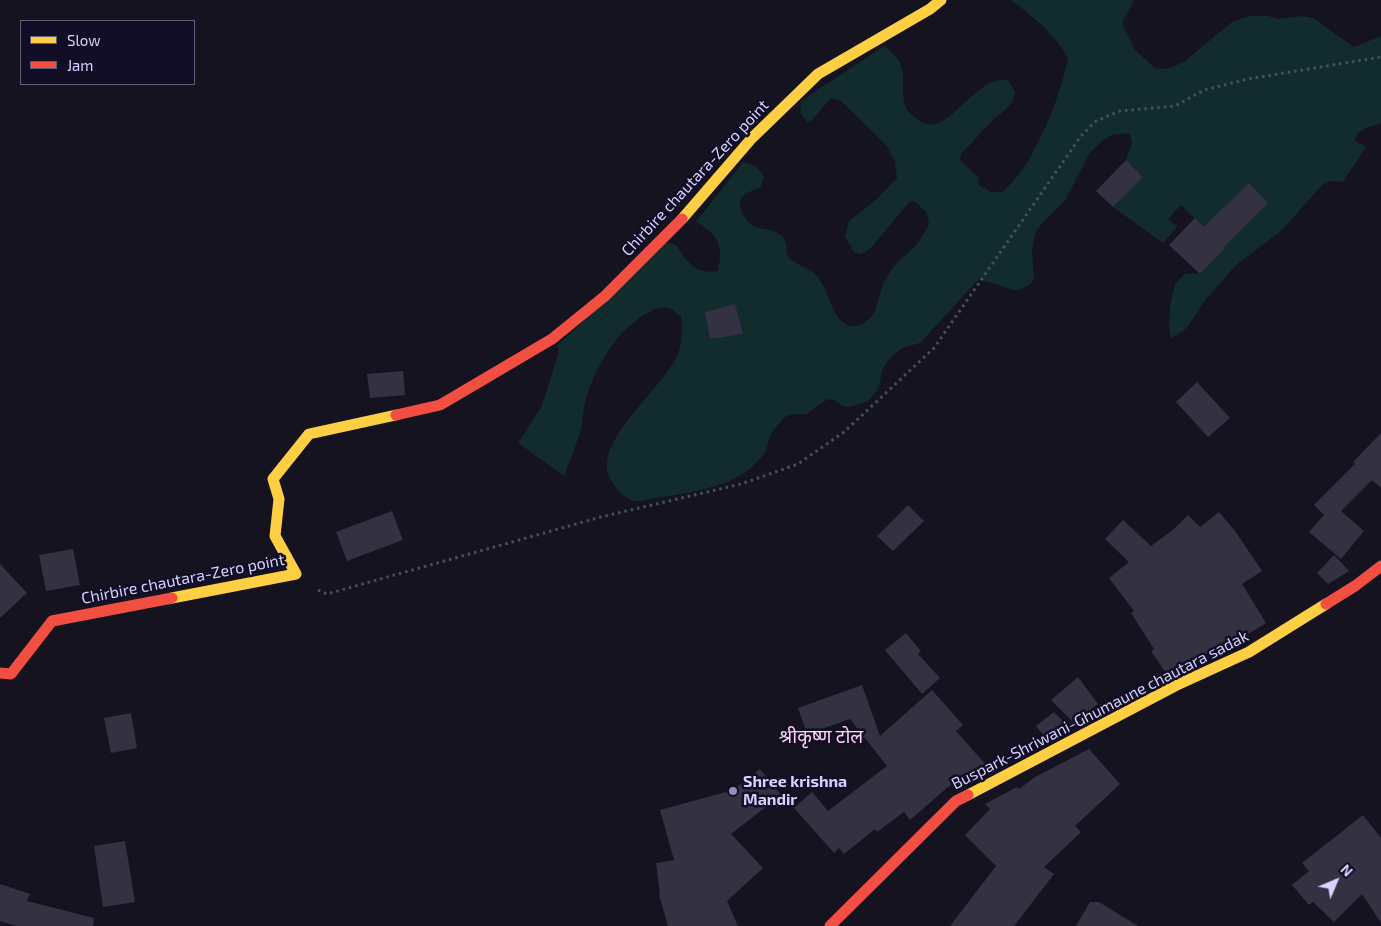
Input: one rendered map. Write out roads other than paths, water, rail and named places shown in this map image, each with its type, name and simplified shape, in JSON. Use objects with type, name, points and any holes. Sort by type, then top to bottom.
[{"type":"street","name":"Chirbire chautara-Zero point","points":[[0,674],[11,674],[52,621],[296,574],[275,536],[279,499],[273,479],[310,434],[440,405],[552,339],[605,296],[687,214],[752,138],[818,74],[930,9],[942,0]]},
{"type":"street","name":"Buspark-Shriwani-Ghumaune chautara sadak","points":[[830,926],[956,801],[1179,684],[1249,652],[1355,586],[1381,566]]},
{"type":"place","name":"Shree krishna Mandir","points":[[733,791]]},
{"type":"district","name":"श्रीकृष्ण टोल","points":[[821,737]]}]
